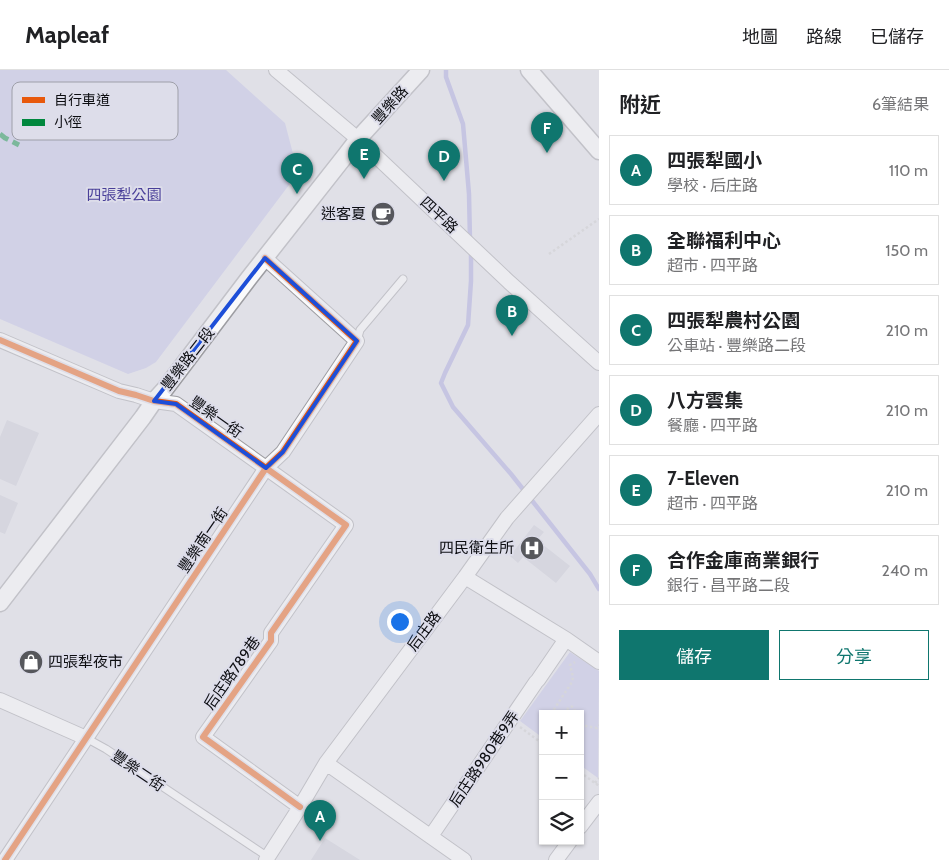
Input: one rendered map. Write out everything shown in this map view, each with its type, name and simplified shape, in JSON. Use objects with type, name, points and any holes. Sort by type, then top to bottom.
[{"type":"street","name":"四平路","points":[[276,70],[358,139],[509,282],[599,363]]},
{"type":"street","name":"豐樂路","points":[[358,139],[421,70]]},
{"type":"street","points":[[529,70],[599,151]]},
{"type":"street","name":"豐樂路二段","points":[[0,603],[358,139]]},
{"type":"street","points":[[265,258],[357,341]]},
{"type":"street","name":"豐樂一街","points":[[0,340],[119,391],[154,401],[176,404],[346,525]]},
{"type":"street","name":"豐樂南一街","points":[[5,860],[266,468],[283,452],[357,341]]},
{"type":"street","name":"后庄路","points":[[267,858],[326,763],[507,518],[599,414]]},
{"type":"street","name":"后庄路789巷","points":[[300,807],[203,737],[271,641],[271,633],[346,525]]},
{"type":"street","points":[[465,577],[566,639],[599,662]]},
{"type":"street","name":"后庄路980巷9弄","points":[[431,836],[566,639]]},
{"type":"street","name":"豐樂二街","points":[[0,700],[86,738]]},
{"type":"street","points":[[326,763],[464,860]]},
{"type":"street","points":[[584,822],[599,802]]},
{"type":"street","points":[[556,860],[567,845]]},
{"type":"lane","points":[[357,341],[360,330],[403,279]]},
{"type":"lane","name":"豐樂二街","points":[[86,738],[106,749],[267,858]]},
{"type":"path","points":[[548,254],[599,219]]},
{"type":"path","points":[[554,710],[572,682],[573,677],[570,665]]},
{"type":"path","points":[[584,725],[597,728],[599,725]]},
{"type":"path","points":[[584,775],[599,786]]},
{"type":"path","points":[[595,783],[599,778]]},
{"type":"highlighted area","points":[[265,258],[357,341],[283,452],[266,468],[176,404],[154,401]]},
{"type":"green space","name":"四張犁公園","points":[[0,70],[226,70],[285,123],[298,173],[156,362],[146,368],[128,374],[0,319]]},
{"type":"green space","points":[[570,652],[599,671],[598,778],[584,768],[584,710],[539,710],[539,735],[520,721]]},
{"type":"building","points":[[7,420],[39,433],[16,486],[0,479],[0,437]]},
{"type":"building","points":[[0,495],[18,503],[5,534],[0,532]]},
{"type":"building","name":"四民衛生所","points":[[534,525],[544,532],[537,540],[570,566],[556,583],[523,557],[518,563],[510,556]]},
{"type":"building","points":[[325,838],[360,860],[311,860]]},
{"type":"waterway","points":[[446,70],[446,77],[463,124],[469,194],[470,240]]},
{"type":"waterway","points":[[471,251],[468,325],[441,383],[453,407],[511,474],[590,574],[599,589]]},
{"type":"marked path","points":[[0,134],[19,145]]},
{"type":"cycle path","points":[[5,860],[266,468],[283,452],[357,341],[265,258]]},
{"type":"cycle path","points":[[0,340],[119,391],[154,401],[176,404],[346,525],[271,633],[271,641],[203,737],[300,807]]},
{"type":"place","name":"合作金庫商業銀行","points":[[547,153]]},
{"type":"place","name":"7-Eleven","points":[[364,179]]},
{"type":"place","name":"八方雲集","points":[[444,181]]},
{"type":"place","name":"四張犁農村公園","points":[[297,194]]},
{"type":"place","name":"迷客夏","points":[[383,214]]},
{"type":"place","name":"全聯福利中心","points":[[512,336]]},
{"type":"place","name":"四民衛生所","points":[[532,548]]},
{"type":"place","name":"四張犁夜市","points":[[31,662]]},
{"type":"place","name":"四張犁國小","points":[[320,841]]}]
